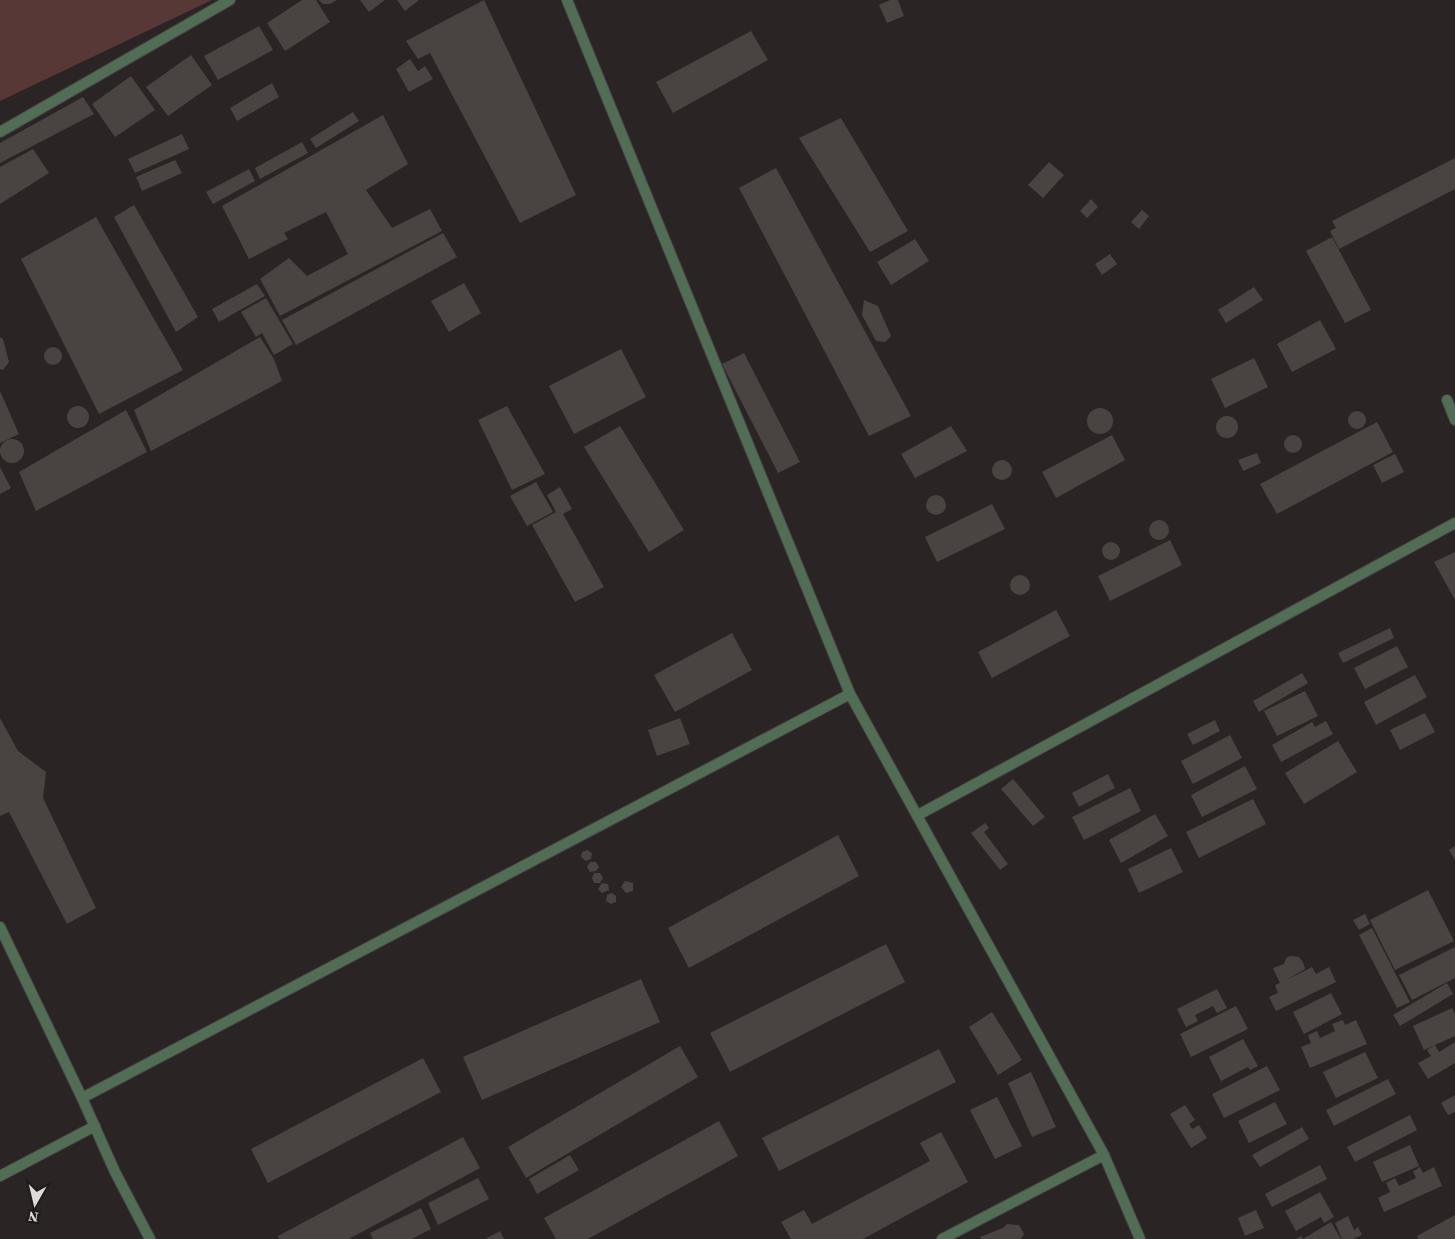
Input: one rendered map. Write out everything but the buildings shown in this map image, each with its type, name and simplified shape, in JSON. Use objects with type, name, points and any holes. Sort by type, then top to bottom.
[{"type":"street","points":[[0,132],[230,0]]},
{"type":"street","points":[[567,0],[850,694],[1104,1155],[1140,1239]]},
{"type":"street","points":[[1447,400],[1455,420]]},
{"type":"street","points":[[918,815],[1455,523]]},
{"type":"street","points":[[82,1098],[850,694]]},
{"type":"street","points":[[0,927],[82,1098],[115,1172],[150,1239]]},
{"type":"street","points":[[0,1176],[94,1126]]},
{"type":"street","points":[[942,1239],[1104,1155]]},
{"type":"shaded area","points":[[0,0],[212,0],[0,101]]}]
